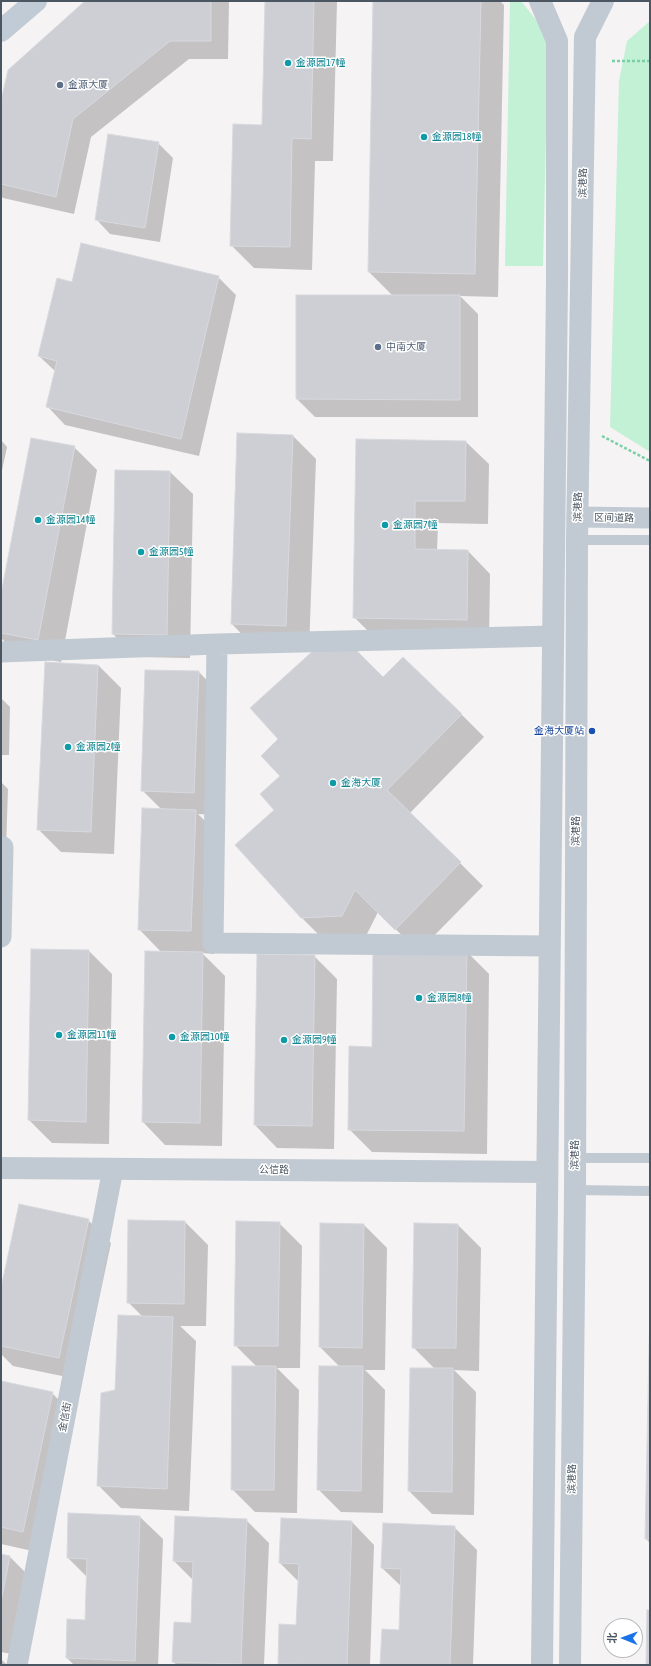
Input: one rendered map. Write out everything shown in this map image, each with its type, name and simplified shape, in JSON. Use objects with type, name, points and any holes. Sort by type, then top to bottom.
[{"type":"main road","points":[[1,31],[36,1]]},
{"type":"street","points":[[540,1],[557,41],[557,281],[542,1665]]},
{"type":"street","name":"滨港路","points":[[570,1665],[575,1190],[577,540],[585,37],[603,1]]},
{"type":"street","name":"区间道路","points":[[578,517],[650,518]]},
{"type":"street","points":[[1,652],[217,644],[553,636]]},
{"type":"street","points":[[217,644],[213,943],[550,946]]},
{"type":"street","points":[[1,937],[3,847]]},
{"type":"street","name":"公信路","points":[[1,1168],[547,1172]]},
{"type":"street","name":"金信街","points":[[17,1665],[113,1169]]},
{"type":"lane","points":[[577,540],[650,540]]},
{"type":"lane","points":[[575,1158],[650,1158]]},
{"type":"lane","points":[[575,1190],[650,1191]]},
{"type":"path","points":[[612,61],[650,61]]},
{"type":"path","points":[[602,435],[650,461]]},
{"type":"green space","points":[[510,1],[521,1],[537,21],[548,47],[543,266],[505,266]]},
{"type":"green space","points":[[650,21],[650,452],[610,427],[619,81],[627,41]]},
{"type":"building","name":"金源大厦","points":[[85,1],[211,1],[211,41],[170,41],[73,119],[56,197],[1,184],[1,101],[8,70]]},
{"type":"building","name":"金源园17幢","points":[[265,1],[314,1],[311,139],[292,138],[290,247],[230,246],[233,124],[262,125]]},
{"type":"building","name":"金源园18幢","points":[[373,1],[481,1],[475,274],[368,272]]},
{"type":"building","points":[[108,134],[159,142],[145,228],[95,220]]},
{"type":"building","points":[[81,243],[219,276],[181,439],[46,407],[57,361],[38,356],[57,278],[72,282]]},
{"type":"building","name":"中南大厦","points":[[296,295],[460,295],[460,400],[296,399]]},
{"type":"building","points":[[237,433],[293,435],[286,626],[231,624]]},
{"type":"building","name":"金源园14幢","points":[[31,438],[75,446],[38,640],[1,633],[1,594]]},
{"type":"building","name":"金源园7幢","points":[[356,439],[466,441],[465,501],[415,501],[415,549],[468,550],[467,620],[353,618]]},
{"type":"building","name":"金源园5幢","points":[[115,470],[170,471],[167,635],[112,634]]},
{"type":"building","name":"金海大厦","points":[[315,649],[356,650],[383,677],[403,657],[462,714],[387,790],[461,862],[395,930],[355,890],[342,916],[301,918],[235,845],[274,810],[260,794],[280,776],[261,756],[278,739],[250,708]]},
{"type":"building","name":"金源园2幢","points":[[45,662],[98,665],[91,832],[37,830]]},
{"type":"building","points":[[145,670],[199,671],[194,793],[141,791]]},
{"type":"building","points":[[142,808],[196,810],[191,931],[138,930]]},
{"type":"building","name":"金源园11幢","points":[[31,949],[89,950],[86,1122],[28,1120]]},
{"type":"building","name":"金源园8幢","points":[[373,949],[467,950],[464,1131],[348,1130],[349,1046],[372,1047]]},
{"type":"building","name":"金源园10幢","points":[[145,951],[203,952],[200,1123],[142,1122]]},
{"type":"building","name":"金源园9幢","points":[[257,954],[315,955],[312,1126],[254,1125]]},
{"type":"building","points":[[19,1204],[89,1219],[59,1358],[1,1346],[1,1288]]},
{"type":"building","points":[[128,1220],[185,1221],[184,1304],[127,1303]]},
{"type":"building","points":[[236,1221],[280,1222],[278,1346],[234,1346]]},
{"type":"building","points":[[320,1223],[364,1224],[362,1348],[319,1347]]},
{"type":"building","points":[[414,1223],[458,1224],[456,1348],[412,1348]]},
{"type":"building","points":[[650,1305],[650,1539],[645,1539]]},
{"type":"building","points":[[118,1315],[173,1317],[167,1489],[97,1486],[101,1393],[115,1390]]},
{"type":"building","points":[[232,1366],[276,1366],[274,1490],[231,1490]]},
{"type":"building","points":[[319,1366],[363,1366],[361,1491],[317,1490]]},
{"type":"building","points":[[410,1368],[453,1368],[452,1492],[408,1491]]},
{"type":"building","points":[[1,1381],[53,1392],[23,1532],[1,1527]]},
{"type":"building","points":[[68,1513],[140,1516],[135,1661],[66,1658],[67,1619],[85,1620],[87,1559],[67,1558]]},
{"type":"building","points":[[175,1516],[247,1519],[241,1664],[172,1662],[174,1622],[191,1623],[193,1562],[173,1561]]},
{"type":"building","points":[[281,1518],[352,1521],[347,1665],[278,1664],[279,1624],[296,1625],[299,1564],[279,1563]]},
{"type":"building","points":[[383,1523],[455,1526],[450,1665],[380,1665],[382,1629],[399,1630],[401,1569],[381,1568]]},
{"type":"building","points":[[1,1554],[10,1556],[1,1602]]},
{"type":"building","points":[[647,1610],[650,1610],[650,1665],[646,1665]]},
{"type":"place","name":"金源园17幢","points":[[288,63]]},
{"type":"place","name":"金源大厦","points":[[60,85]]},
{"type":"place","name":"金源园18幢","points":[[424,137]]},
{"type":"place","name":"中南大厦","points":[[378,347]]},
{"type":"place","name":"金源园14幢","points":[[38,520]]},
{"type":"place","name":"金源园7幢","points":[[385,525]]},
{"type":"place","name":"金源园5幢","points":[[141,552]]},
{"type":"place","name":"金海大厦站","points":[[592,731]]},
{"type":"place","name":"金源园2幢","points":[[68,747]]},
{"type":"place","name":"金海大厦","points":[[333,783]]},
{"type":"place","name":"金源园8幢","points":[[419,998]]},
{"type":"place","name":"金源园11幢","points":[[59,1035]]},
{"type":"place","name":"金源园10幢","points":[[172,1037]]},
{"type":"place","name":"金源园9幢","points":[[284,1040]]}]
